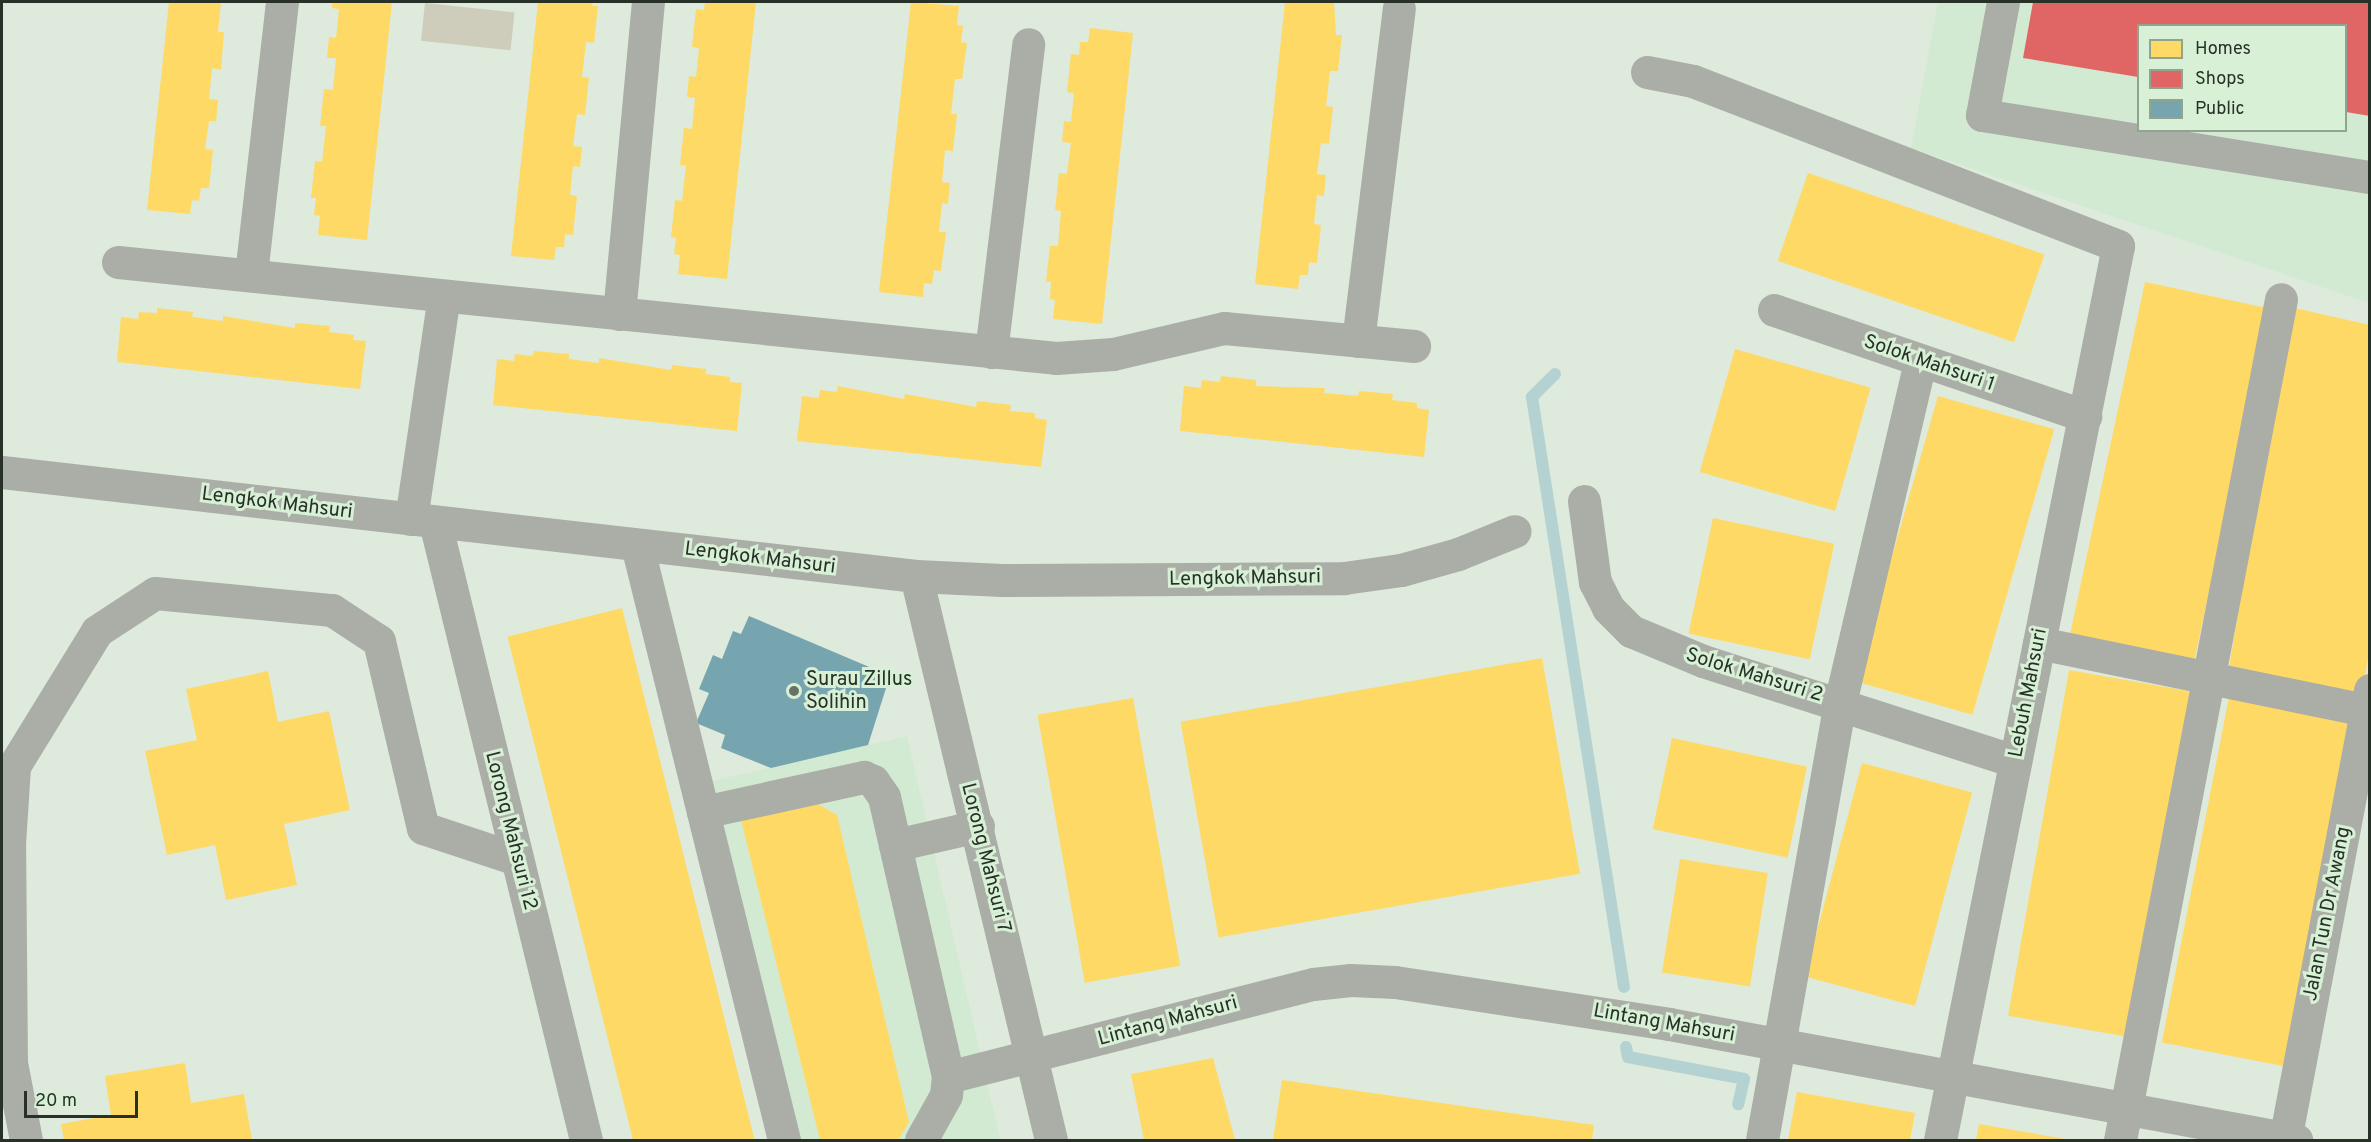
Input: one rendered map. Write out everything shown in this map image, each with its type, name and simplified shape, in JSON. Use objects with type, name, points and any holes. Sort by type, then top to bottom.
[{"type":"street","points":[[251,274],[282,2]]},
{"type":"street","points":[[619,314],[648,2]]},
{"type":"street","points":[[2003,2],[1982,115],[2370,177]]},
{"type":"street","points":[[1358,341],[1399,9]]},
{"type":"street","points":[[991,352],[1028,44]]},
{"type":"street","name":"Lebuh Mahsuri","points":[[1647,72],[1693,81],[2118,246],[1940,1140]]},
{"type":"street","points":[[118,262],[1056,358],[1113,354],[1224,328],[1414,346]]},
{"type":"street","points":[[423,520],[444,296]]},
{"type":"street","points":[[2120,1140],[2281,299]]},
{"type":"street","name":"Solok Mahsuri 1","points":[[1774,310],[2085,416]]},
{"type":"street","points":[[1762,1140],[1840,703],[1920,361]]},
{"type":"street","name":"Lengkok Mahsuri","points":[[2,472],[916,576],[1037,580],[1344,578],[1412,567],[1515,531]]},
{"type":"street","name":"Solok Mahsuri 2","points":[[1584,501],[1595,582],[1608,608],[1631,631],[1681,654],[2015,760]]},
{"type":"street","name":"Lorong Mahsuri 12","points":[[423,520],[517,859],[586,1140]]},
{"type":"street","points":[[637,545],[784,1140]]},
{"type":"street","name":"Lorong Mahsuri 7","points":[[916,576],[1034,1058],[1051,1140]]},
{"type":"street","points":[[26,1140],[11,1063],[9,844],[14,766],[97,631],[154,593],[332,610],[379,641],[423,828],[517,859]]},
{"type":"street","points":[[2039,643],[2209,677],[2368,700]]},
{"type":"street","name":"Jalan Tun Dr Awang","points":[[2289,1140],[2368,700]]},
{"type":"street","points":[[703,812],[864,777],[873,781],[884,797],[948,1077],[946,1095],[921,1140]]},
{"type":"street","points":[[895,845],[978,826]]},
{"type":"street","name":"Lintang Mahsuri","points":[[948,1077],[1034,1058],[1313,984],[1351,980],[1395,982],[1780,1044],[2289,1140]]},
{"type":"shaded area","points":[[1938,2],[2369,2],[2369,303],[1911,148]]},
{"type":"shaded area","points":[[425,3],[515,12],[511,50],[421,41]]},
{"type":"shaded area","points":[[907,736],[1000,1140],[795,1140],[712,781]]},
{"type":"building: Homes","points":[[169,2],[221,2],[218,32],[224,32],[221,70],[212,68],[209,99],[218,100],[216,121],[209,121],[205,149],[213,150],[209,188],[201,188],[199,201],[192,200],[190,214],[147,210]]},
{"type":"building: Homes","points":[[332,2],[392,2],[367,240],[318,235],[320,216],[314,215],[316,198],[311,198],[315,161],[322,162],[326,126],[320,126],[324,89],[333,90],[336,58],[327,58],[329,37],[336,38],[339,9],[332,8]]},
{"type":"building: Homes","points":[[538,2],[593,2],[592,6],[598,6],[594,43],[586,42],[582,77],[589,78],[585,115],[577,114],[573,146],[582,147],[580,167],[573,166],[570,195],[577,196],[573,235],[565,234],[564,247],[556,247],[554,260],[511,256]]},
{"type":"building: Homes","points":[[705,2],[756,2],[727,279],[678,274],[680,255],[674,254],[676,238],[671,237],[675,200],[682,201],[686,166],[680,165],[684,128],[692,129],[695,98],[687,97],[689,76],[696,77],[699,48],[692,47],[696,9],[704,10]]},
{"type":"building: Homes","points":[[911,2],[959,6],[957,25],[963,26],[961,42],[967,43],[962,79],[955,79],[951,114],[957,114],[953,151],[945,150],[942,182],[950,183],[948,204],[942,203],[939,232],[946,232],[941,271],[934,270],[932,284],[924,283],[923,297],[879,292]]},
{"type":"building: Homes","points":[[1285,2],[1334,2],[1336,35],[1342,35],[1338,71],[1330,71],[1326,106],[1333,107],[1329,144],[1321,143],[1317,174],[1326,175],[1324,196],[1317,195],[1314,224],[1321,225],[1317,263],[1309,262],[1308,275],[1300,275],[1298,289],[1255,284]]},
{"type":"building: Homes","points":[[1090,28],[1133,33],[1102,324],[1053,319],[1055,300],[1050,299],[1051,282],[1046,282],[1050,246],[1058,246],[1061,211],[1055,210],[1059,173],[1067,174],[1071,143],[1062,142],[1064,121],[1071,122],[1074,93],[1067,92],[1071,54],[1079,55],[1080,42],[1088,42]]},
{"type":"building: Homes","points":[[1808,173],[2044,254],[2014,342],[1778,261]]},
{"type":"building: Homes","points":[[2145,282],[2269,308],[2194,664],[2069,638]]},
{"type":"building: Homes","points":[[2290,307],[2370,325],[2370,646],[2362,694],[2229,667]]},
{"type":"building: Homes","points":[[157,308],[193,312],[192,317],[223,321],[223,316],[295,328],[295,323],[330,326],[329,332],[354,335],[353,340],[366,341],[360,389],[117,362],[121,317],[138,319],[139,312],[157,313]]},
{"type":"building: Homes","points":[[1735,349],[1871,388],[1835,511],[1700,472]]},
{"type":"building: Homes","points":[[534,351],[569,354],[569,359],[599,363],[599,358],[671,370],[672,365],[706,369],[705,374],[730,377],[730,382],[742,383],[737,431],[493,405],[497,359],[514,361],[515,354],[533,356]]},
{"type":"building: Homes","points":[[1221,376],[1256,380],[1256,386],[1325,388],[1324,393],[1358,396],[1359,391],[1393,394],[1392,400],[1417,403],[1417,408],[1429,410],[1424,457],[1180,431],[1184,386],[1201,388],[1202,380],[1220,382]]},
{"type":"building: Homes","points":[[838,386],[904,399],[905,394],[976,407],[977,401],[1011,405],[1010,411],[1035,413],[1035,418],[1047,420],[1041,467],[797,441],[802,396],[819,398],[820,390],[837,392]]},
{"type":"building: Homes","points":[[1938,396],[2054,429],[1972,715],[1856,681]]},
{"type":"building: Homes","points":[[1713,518],[1834,544],[1810,659],[1688,633]]},
{"type":"building: Homes","points":[[622,608],[755,1140],[633,1140],[508,637]]},
{"type":"building: Homes","points":[[1542,658],[1580,874],[1219,937],[1181,722]]},
{"type":"building: Homes","points":[[2069,670],[2198,693],[2137,1038],[2008,1016]]},
{"type":"building: Homes","points":[[268,671],[278,722],[329,711],[350,810],[284,824],[297,885],[226,900],[215,845],[167,855],[145,751],[197,740],[186,689]]},
{"type":"building: Homes","points":[[2229,697],[2359,722],[2291,1068],[2162,1043]]},
{"type":"building: Homes","points":[[1133,698],[1180,966],[1085,983],[1037,715]]},
{"type":"building: Homes","points":[[1672,738],[1807,767],[1788,858],[1653,829]]},
{"type":"building: Homes","points":[[1862,763],[1972,793],[1915,1006],[1805,976]]},
{"type":"building: Homes","points":[[809,799],[837,815],[909,1122],[898,1140],[820,1140],[740,816]]},
{"type":"building: Homes","points":[[1680,859],[1768,873],[1750,987],[1662,973]]},
{"type":"building: Homes","points":[[1213,1058],[1235,1140],[1144,1140],[1131,1074]]},
{"type":"building: Homes","points":[[185,1063],[191,1103],[244,1094],[252,1140],[64,1140],[61,1124],[111,1115],[105,1076]]},
{"type":"building: Homes","points":[[1282,1080],[1594,1125],[1592,1140],[1273,1140]]},
{"type":"building: Homes","points":[[1797,1092],[1915,1113],[1910,1140],[1788,1140]]},
{"type":"building: Homes","points":[[1979,1124],[2065,1139],[2065,1140],[1976,1140]]},
{"type":"building: Shops","points":[[2033,2],[2370,2],[2370,116],[2347,112],[2347,24],[2137,24],[2137,77],[2023,58]]},
{"type":"building: Public","name":"Surau Zillus Solihin","points":[[749,616],[881,672],[887,685],[868,745],[771,768],[721,748],[725,735],[696,723],[709,693],[699,689],[713,655],[722,659],[733,631],[741,634]]},
{"type":"waterway","points":[[1555,374],[1532,397],[1624,987]]},
{"type":"waterway","points":[[1626,1047],[1628,1057],[1744,1079],[1738,1104]]},
{"type":"place","name":"Surau Zillus Solihin","points":[[794,691]]}]
